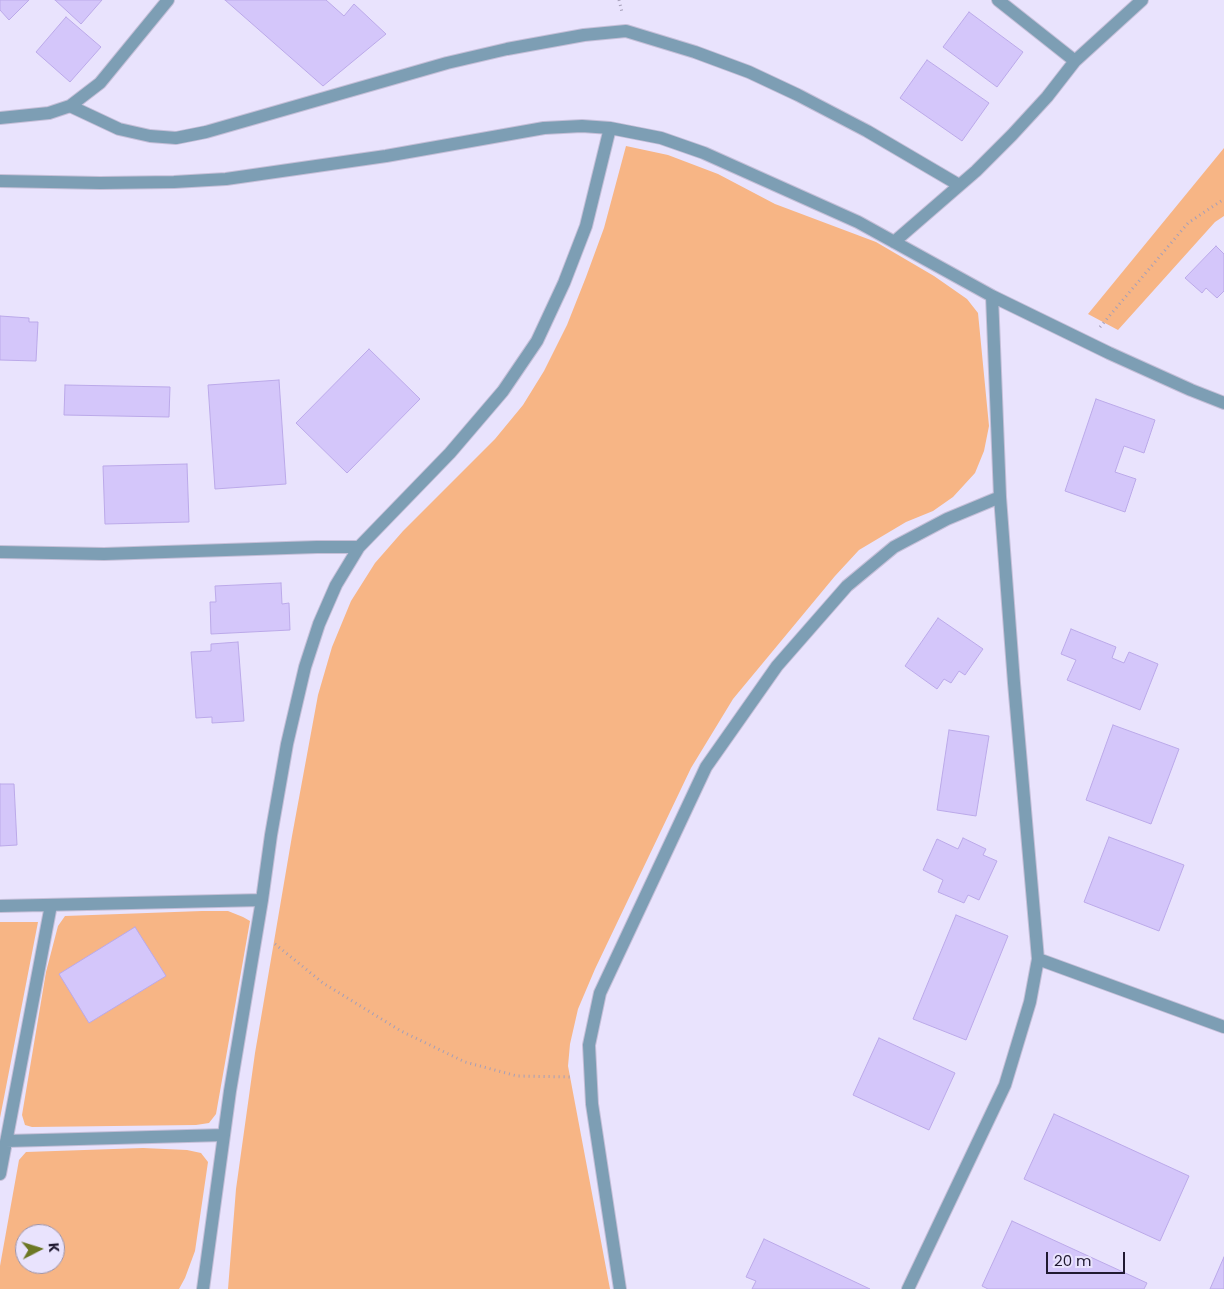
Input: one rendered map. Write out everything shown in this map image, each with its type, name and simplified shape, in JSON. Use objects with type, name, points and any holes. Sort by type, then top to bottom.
[{"type":"street","points":[[0,118],[49,113],[70,106],[100,83],[168,0]]},
{"type":"street","points":[[998,0],[1075,61]]},
{"type":"street","points":[[894,242],[960,185],[1012,135],[1047,97],[1075,61],[1142,0]]},
{"type":"street","points":[[70,106],[119,129],[150,136],[176,138],[206,132],[447,63],[507,49],[584,35],[626,32],[694,52],[749,72],[867,131],[960,185]]},
{"type":"street","points":[[0,181],[119,183],[226,179],[386,156],[544,128],[582,126],[610,128],[661,138],[704,152],[858,222],[992,296],[1087,342],[1182,386],[1224,403]]},
{"type":"street","points":[[204,1289],[224,1135],[271,835],[287,744],[305,667],[319,624],[336,585],[358,547],[450,453],[503,391],[537,341],[564,283],[586,226],[610,128]]},
{"type":"street","points":[[908,1289],[1005,1085],[1030,1002],[1038,959],[1000,497],[992,296]]},
{"type":"street","points":[[620,1289],[592,1104],[589,1045],[600,993],[706,767],[777,666],[847,586],[894,547],[947,518],[1000,497]]},
{"type":"street","points":[[0,552],[104,554],[358,547]]},
{"type":"street","points":[[0,906],[262,900]]},
{"type":"street","points":[[0,1174],[51,905]]},
{"type":"street","points":[[1038,959],[1224,1027]]},
{"type":"street","points":[[6,1141],[224,1135]]},
{"type":"path","points":[[1087,342],[1188,223],[1224,199]]},
{"type":"path","points":[[257,929],[323,984],[401,1031],[465,1062],[517,1076],[590,1078]]},
{"type":"shaded area","points":[[626,146],[668,155],[718,174],[775,204],[876,242],[934,276],[967,299],[978,313],[989,426],[984,451],[975,473],[953,497],[933,511],[906,522],[859,550],[835,576],[733,699],[691,768],[595,969],[578,1009],[570,1044],[568,1066],[610,1289],[228,1289],[236,1189],[255,1053],[318,695],[332,647],[351,601],[375,563],[403,531],[495,439],[523,405],[544,371],[567,325],[604,228]]},
{"type":"shaded area","points":[[1224,148],[1224,216],[1215,222],[1118,330],[1088,314]]},
{"type":"shaded area","points":[[228,911],[250,921],[216,1114],[209,1123],[196,1125],[32,1127],[25,1125],[22,1115],[46,972],[58,926],[65,916]]},
{"type":"shaded area","points":[[0,922],[38,922],[0,1118]]},
{"type":"shaded area","points":[[143,1148],[187,1150],[201,1153],[208,1162],[195,1251],[179,1289],[0,1289],[0,1266],[19,1160],[26,1152]]},
{"type":"building","points":[[0,0],[29,0],[9,20],[0,10]]},
{"type":"building","points":[[55,0],[102,0],[81,24]]},
{"type":"building","points":[[225,0],[326,0],[344,16],[354,4],[386,34],[323,86]]},
{"type":"building","points":[[969,12],[1023,52],[997,87],[943,47]]},
{"type":"building","points":[[66,17],[101,47],[70,82],[36,52]]},
{"type":"building","points":[[927,60],[989,103],[962,141],[900,98]]},
{"type":"building","points":[[1216,246],[1224,254],[1224,291],[1217,298],[1206,288],[1202,293],[1185,278]]},
{"type":"building","points":[[0,316],[29,318],[29,322],[38,322],[36,361],[0,360]]},
{"type":"building","points":[[369,349],[420,399],[347,473],[296,423]]},
{"type":"building","points":[[279,380],[286,484],[215,489],[208,385]]},
{"type":"building","points":[[65,385],[170,387],[169,417],[64,415]]},
{"type":"building","points":[[1096,399],[1155,420],[1144,453],[1124,446],[1115,472],[1136,479],[1125,512],[1065,491]]},
{"type":"building","points":[[187,464],[189,522],[105,524],[103,466]]},
{"type":"building","points":[[281,583],[282,604],[289,603],[290,630],[211,634],[210,602],[216,602],[215,586]]},
{"type":"building","points":[[938,618],[983,649],[965,675],[959,671],[951,683],[944,679],[937,689],[905,666]]},
{"type":"building","points":[[1071,629],[1116,647],[1112,658],[1124,663],[1129,652],[1158,664],[1140,710],[1067,680],[1076,660],[1061,654]]},
{"type":"building","points":[[238,642],[244,721],[212,723],[212,717],[196,718],[191,652],[211,651],[211,644]]},
{"type":"building","points":[[1113,725],[1179,749],[1151,824],[1086,800]]},
{"type":"building","points":[[949,730],[989,736],[976,816],[937,810]]},
{"type":"building","points":[[0,784],[14,784],[17,845],[0,846]]},
{"type":"building","points":[[1109,837],[1184,865],[1159,931],[1084,902]]},
{"type":"building","points":[[963,838],[986,849],[983,855],[997,861],[979,900],[968,895],[964,903],[938,892],[943,880],[923,870],[937,839],[958,849]]},
{"type":"building","points":[[956,915],[1008,936],[966,1040],[913,1019]]},
{"type":"building","points":[[135,927],[166,976],[89,1023],[59,974]]},
{"type":"building","points":[[879,1038],[955,1073],[929,1130],[853,1095]]},
{"type":"building","points":[[1054,1114],[1189,1176],[1160,1241],[1024,1179]]},
{"type":"building","points":[[1012,1221],[1147,1283],[1144,1289],[988,1289],[982,1286]]},
{"type":"building","points":[[764,1239],[870,1289],[752,1289],[756,1281],[746,1277]]},
{"type":"building","points":[[1224,1257],[1224,1289],[1210,1289]]}]
